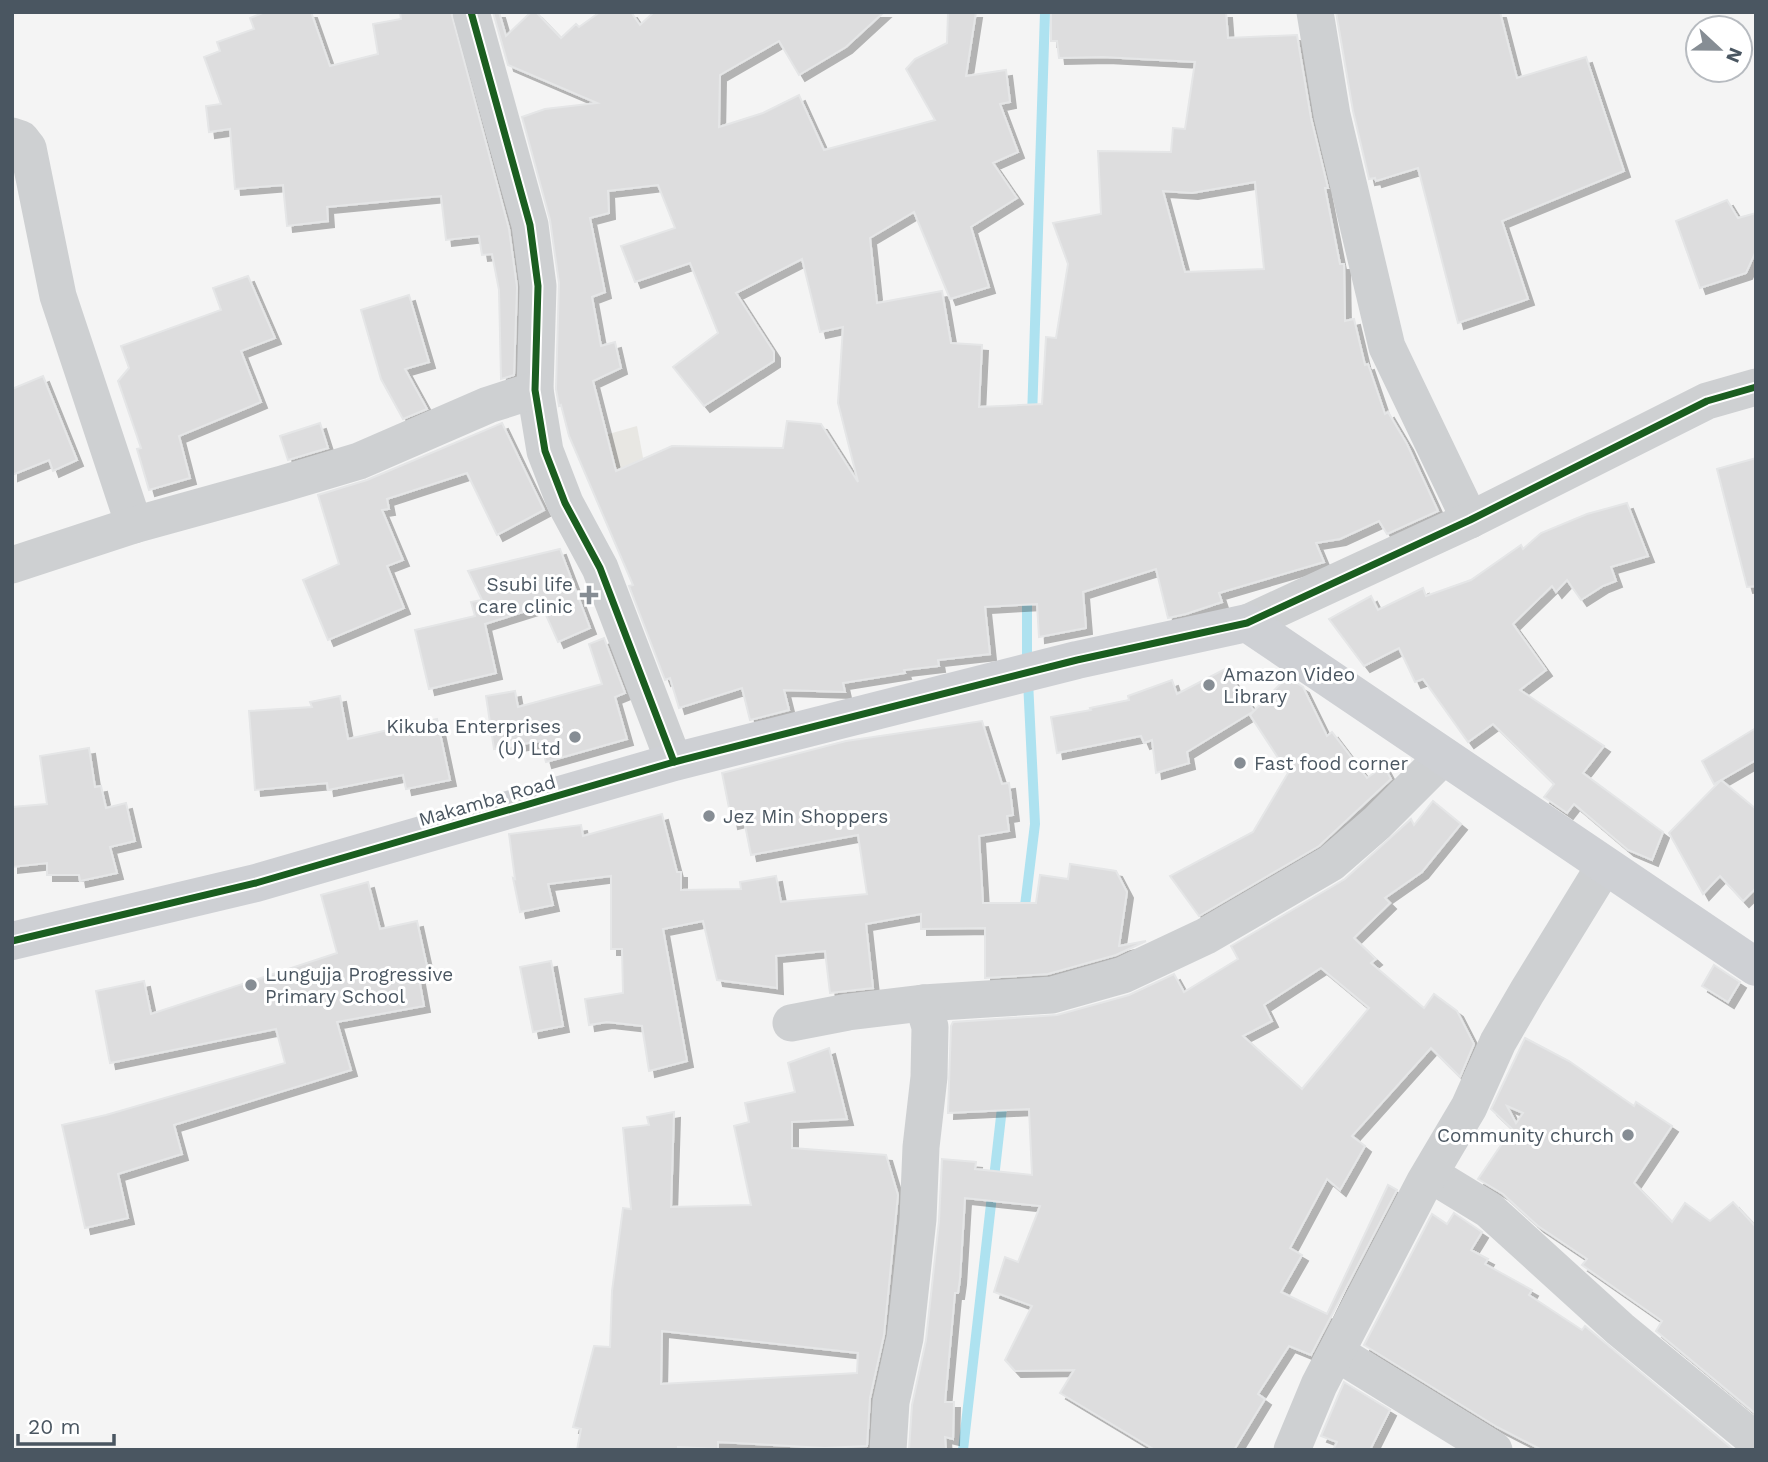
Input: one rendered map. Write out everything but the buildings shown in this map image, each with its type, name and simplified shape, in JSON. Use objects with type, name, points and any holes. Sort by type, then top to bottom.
[{"type":"street","points":[[471,12],[530,225],[538,286],[535,390],[545,451],[565,503],[600,568],[674,762]]},
{"type":"street","points":[[1315,12],[1341,156],[1387,347],[1470,520]]},
{"type":"street","points":[[12,136],[21,139],[28,148],[58,296],[134,525]]},
{"type":"street","points":[[1247,623],[1470,520],[1707,401],[1756,387]]},
{"type":"street","points":[[12,565],[134,525],[359,461],[488,405],[535,390]]},
{"type":"street","points":[[1247,623],[1756,967]]},
{"type":"street","name":"Makamba Road","points":[[12,940],[256,883],[674,762],[1077,660],[1247,623]]},
{"type":"street","points":[[791,1023],[848,1012],[923,1003],[1052,995],[1123,975],[1206,936],[1331,863],[1377,823],[1444,756]]},
{"type":"street","points":[[1292,1450],[1319,1385],[1430,1174],[1469,1107],[1498,1042],[1605,865]]},
{"type":"street","points":[[888,1450],[891,1402],[905,1338],[918,1219],[921,1147],[929,1077],[930,1027],[923,1003]]},
{"type":"street","points":[[1430,1174],[1489,1210],[1620,1329],[1756,1441]]},
{"type":"street","points":[[1337,1353],[1494,1450]]},
{"type":"shaded area","points":[[637,426],[649,489],[624,556],[584,441]]},
{"type":"waterway","points":[[1032,418],[1045,12]]},
{"type":"waterway","points":[[1027,594],[1027,666]]},
{"type":"waterway","points":[[1024,914],[1035,824],[1028,681]]},
{"type":"waterway","points":[[963,1450],[1003,1099]]},
{"type":"cycle path","points":[[471,12],[530,225],[538,286],[535,390],[545,451],[565,503],[600,568],[674,762]]},
{"type":"cycle path","points":[[12,941],[256,883],[674,762],[1077,660],[1247,623],[1470,520],[1707,401],[1756,387]]},
{"type":"place","name":"Ssubi life care clinic","points":[[589,595]]},
{"type":"place","name":"Amazon Video Library","points":[[1209,685]]},
{"type":"place","name":"Kikuba Enterprises (U) Ltd","points":[[575,737]]},
{"type":"place","name":"Fast food corner","points":[[1240,763]]},
{"type":"place","name":"Jez Min Shoppers","points":[[709,816]]},
{"type":"place","name":"Lungujja Progressive Primary School","points":[[251,985]]},
{"type":"place","name":"Community church","points":[[1628,1135]]}]
